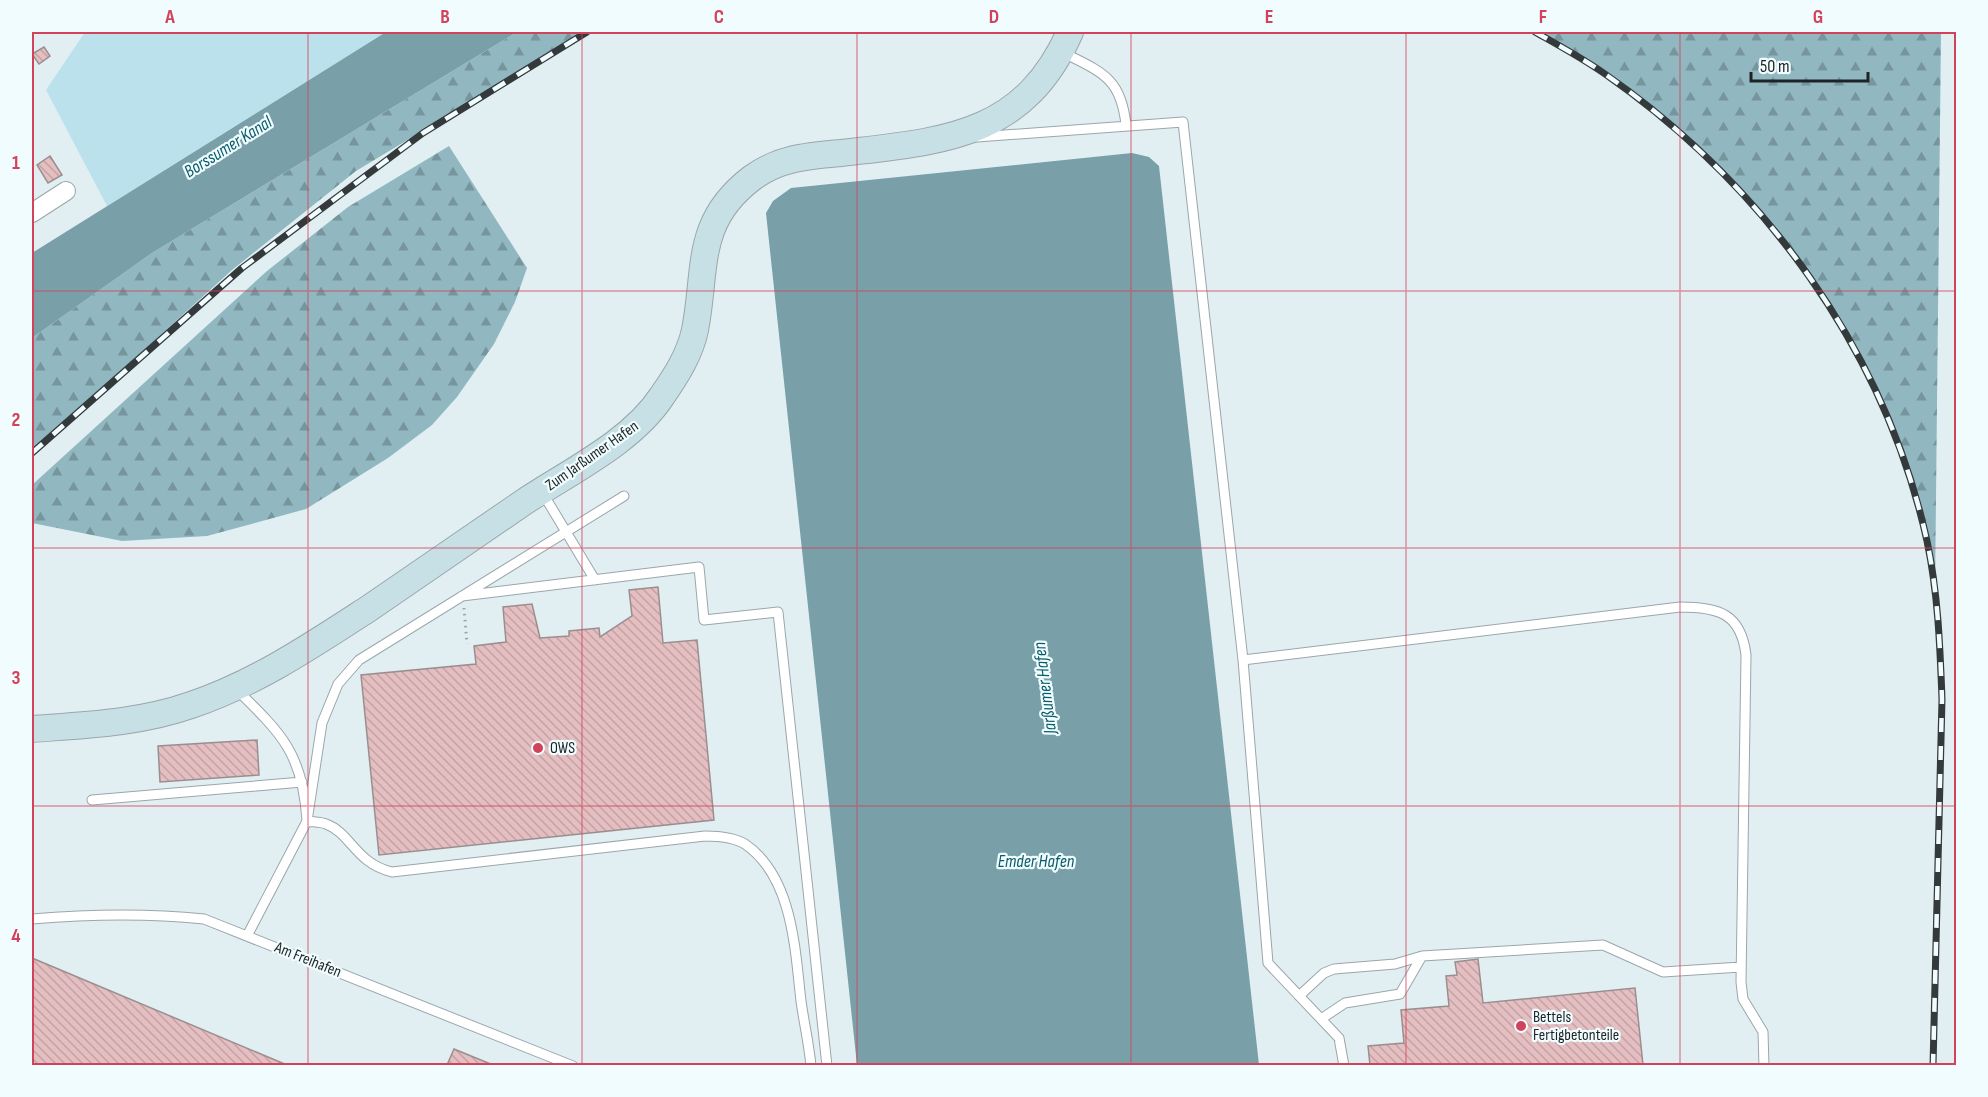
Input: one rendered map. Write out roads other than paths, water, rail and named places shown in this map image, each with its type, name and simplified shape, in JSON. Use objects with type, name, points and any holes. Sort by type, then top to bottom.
[{"type":"street","name":"Zum Jarßumer Hafen","points":[[32,729],[112,723],[194,705],[274,669],[313,645],[639,424],[662,396],[682,364],[694,331],[702,256],[710,233],[727,203],[752,178],[769,167],[798,157],[950,138],[991,121],[1024,98],[1066,41]]},
{"type":"street","points":[[32,213],[66,191]]},
{"type":"lane","points":[[1066,41],[1114,83],[1124,104],[1126,125]]},
{"type":"lane","points":[[950,138],[1183,122],[1243,660],[1268,963],[1339,1038],[1344,1065]]},
{"type":"lane","points":[[541,491],[595,580]]},
{"type":"lane","points":[[247,936],[307,821],[315,781],[322,723],[338,684],[359,660],[624,496]]},
{"type":"lane","points":[[462,596],[699,567],[704,620],[778,612],[827,1065]]},
{"type":"lane","points":[[1243,660],[1680,607],[1703,607],[1725,614],[1741,632],[1746,655],[1741,967],[1743,999],[1763,1032],[1764,1065]]},
{"type":"lane","points":[[235,688],[289,745],[303,782],[307,821]]},
{"type":"lane","points":[[92,800],[303,782]]},
{"type":"lane","points":[[307,821],[328,824],[366,862],[392,872],[705,836],[724,837],[745,844],[765,864],[779,888],[790,920],[812,1065]]},
{"type":"lane","name":"Am Freihafen","points":[[32,919],[86,914],[170,915],[204,919],[573,1065]]},
{"type":"lane","points":[[1299,996],[1324,973],[1334,969],[1395,964],[1422,956],[1603,945],[1663,972],[1741,967]]},
{"type":"lane","points":[[1321,1019],[1345,1003],[1400,994],[1422,956]]},
{"type":"water","name":"Borssumer Kanal","points":[[386,32],[517,32],[152,253],[32,338],[32,253]]},
{"type":"water","name":"Emder Hafen","points":[[1132,153],[1149,157],[1159,166],[1259,1065],[857,1065],[766,213],[773,201],[791,188]]},
{"type":"railway","points":[[32,453],[242,268],[423,133],[587,32]]},
{"type":"railway","points":[[1535,32],[1605,74],[1663,118],[1716,167],[1766,220],[1810,278],[1849,339],[1881,403],[1908,471],[1927,541],[1934,580],[1942,699],[1933,1066]]},
{"type":"place","name":"OWS","points":[[538,748]]},
{"type":"place","name":"Bettels Fertigbetonteile","points":[[1521,1026]]},
{"type":"water label","name":"Jarßumer Hafen","points":[[1045,688]]}]
